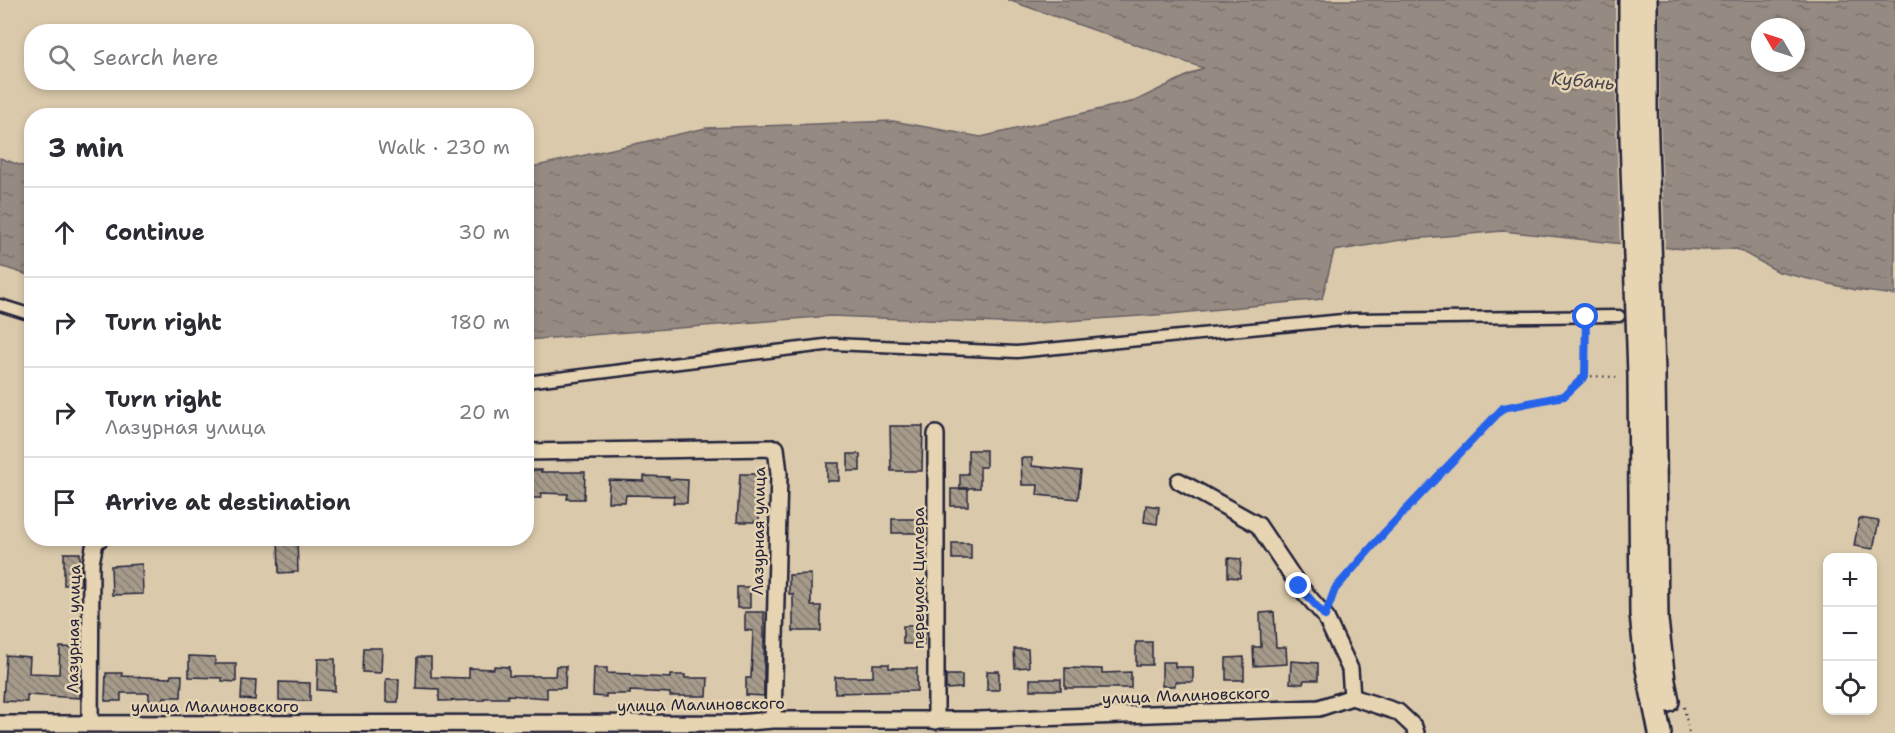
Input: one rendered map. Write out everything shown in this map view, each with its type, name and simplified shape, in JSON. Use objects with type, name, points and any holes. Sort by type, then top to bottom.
[{"type":"main road","points":[[1630,0],[1630,106],[1640,376],[1658,620],[1664,681],[1674,733]]},
{"type":"main road","points":[[1646,0],[1640,376],[1641,614],[1646,664],[1660,733]]},
{"type":"street","points":[[0,305],[24,312]]},
{"type":"street","points":[[534,381],[833,344],[1017,352],[1353,319],[1618,316]]},
{"type":"street","name":"переулок Циглера","points":[[936,434],[936,721]]},
{"type":"street","name":"Лазурная улица","points":[[534,452],[776,448],[779,473],[773,720]]},
{"type":"street","points":[[1179,481],[1258,525],[1299,586],[1325,616],[1350,669],[1352,697],[1398,712],[1416,733]]},
{"type":"street","name":"Лазурная улица","points":[[90,724],[91,563],[94,546]]},
{"type":"street","name":"улица Малиновского","points":[[0,724],[90,724],[146,728],[736,728],[773,720],[936,721],[980,727],[1319,708],[1352,697]]},
{"type":"path","points":[[1585,376],[1586,317]]},
{"type":"path","points":[[1325,616],[1335,589],[1385,532],[1503,408],[1564,396],[1585,376],[1640,376]]},
{"type":"shaded area","points":[[938,729],[945,733],[854,733]]},
{"type":"water","name":"Кубань","points":[[1008,0],[1895,0],[1895,295],[1856,290],[1779,272],[1737,249],[1702,250],[1642,246],[1503,231],[1401,240],[1334,251],[1322,299],[1170,314],[1022,324],[831,316],[534,339],[534,166],[706,128],[893,121],[981,137],[1135,101],[1203,68]]},
{"type":"water","points":[[0,158],[24,167],[24,274],[0,266]]},
{"type":"pier","points":[[1615,0],[1659,0],[1665,250],[1620,246]]},
{"type":"building","points":[[890,426],[923,426],[922,471],[891,471]]},
{"type":"building","points":[[968,450],[986,450],[986,467],[980,467],[980,488],[960,488],[960,474],[968,474]]},
{"type":"building","points":[[848,454],[860,454],[860,471],[848,471]]},
{"type":"building","points":[[1021,458],[1032,458],[1032,466],[1081,471],[1078,499],[1037,495],[1038,485],[1022,485]]},
{"type":"building","points":[[827,463],[839,463],[839,481],[827,481]]},
{"type":"building","points":[[534,470],[585,472],[584,499],[567,499],[568,494],[541,493],[541,498],[534,498]]},
{"type":"building","points":[[740,474],[756,474],[755,500],[759,500],[759,522],[737,522]]},
{"type":"building","points":[[644,476],[688,480],[687,503],[673,503],[674,496],[626,495],[625,502],[608,502],[609,480],[644,481]]},
{"type":"building","points":[[951,489],[968,489],[968,506],[951,506]]},
{"type":"building","points":[[1146,505],[1159,507],[1157,524],[1144,522]]},
{"type":"building","points":[[1859,518],[1879,521],[1873,549],[1854,546]]},
{"type":"building","points":[[892,519],[922,519],[922,533],[892,533]]},
{"type":"building","points":[[952,543],[971,543],[971,559],[952,559]]},
{"type":"building","points":[[278,546],[297,546],[298,572],[279,573]]},
{"type":"building","points":[[64,553],[80,553],[81,585],[64,585]]},
{"type":"building","points":[[1228,558],[1241,559],[1240,578],[1228,577]]},
{"type":"building","points":[[142,564],[143,594],[112,595],[111,566]]},
{"type":"building","points":[[811,574],[811,606],[821,606],[821,631],[793,631],[793,594],[789,594],[789,575]]},
{"type":"building","points":[[737,587],[750,587],[750,608],[737,608]]},
{"type":"building","points":[[745,612],[764,612],[764,696],[746,695],[746,678],[751,678],[753,631],[745,630]]},
{"type":"building","points":[[1274,612],[1276,647],[1286,647],[1287,664],[1254,666],[1253,647],[1261,647],[1260,613]]},
{"type":"building","points":[[903,626],[924,626],[924,644],[903,644]]},
{"type":"building","points":[[1136,642],[1152,642],[1152,665],[1136,665]]},
{"type":"building","points":[[60,647],[81,648],[80,698],[27,695],[27,702],[3,701],[6,655],[30,657],[29,673],[59,674]]},
{"type":"building","points":[[363,648],[382,648],[381,673],[362,672]]},
{"type":"building","points":[[1014,649],[1028,649],[1029,667],[1015,668]]},
{"type":"building","points":[[189,656],[215,657],[215,664],[236,664],[236,682],[222,681],[222,678],[189,677]]},
{"type":"building","points":[[417,657],[431,657],[431,677],[469,678],[469,668],[494,669],[494,666],[509,667],[509,676],[555,676],[556,666],[566,666],[565,688],[547,688],[547,698],[508,695],[508,698],[439,701],[439,689],[416,688]]},
{"type":"building","points":[[1244,657],[1244,680],[1226,680],[1226,658]]},
{"type":"building","points":[[318,659],[335,659],[335,691],[317,690]]},
{"type":"building","points":[[1291,661],[1318,663],[1318,680],[1304,680],[1303,684],[1290,683]]},
{"type":"building","points":[[1162,662],[1175,662],[1175,667],[1193,667],[1193,682],[1175,682],[1175,686],[1162,686]]},
{"type":"building","points":[[873,664],[889,664],[889,668],[917,668],[917,691],[835,693],[835,677],[873,677]]},
{"type":"building","points":[[594,668],[607,668],[607,673],[631,674],[631,676],[671,678],[671,675],[685,675],[685,678],[708,678],[707,696],[670,696],[670,693],[630,691],[630,694],[593,696]]},
{"type":"building","points":[[1065,668],[1102,669],[1102,673],[1131,672],[1131,688],[1065,688]]},
{"type":"building","points":[[987,671],[999,671],[999,690],[987,690]]},
{"type":"building","points":[[106,673],[170,678],[171,675],[182,675],[181,697],[164,697],[164,701],[149,701],[149,693],[121,693],[121,701],[105,701]]},
{"type":"building","points":[[946,675],[962,675],[962,688],[946,689]]},
{"type":"building","points":[[386,679],[399,679],[398,702],[386,702]]},
{"type":"building","points":[[1030,679],[1061,679],[1061,690],[1030,690]]},
{"type":"building","points":[[242,680],[256,681],[255,700],[241,699]]},
{"type":"building","points":[[279,682],[310,683],[310,701],[279,700]]},
{"type":"route","points":[[1299,586],[1325,616],[1335,589],[1385,532],[1503,408],[1564,396],[1585,376],[1586,317]]}]
